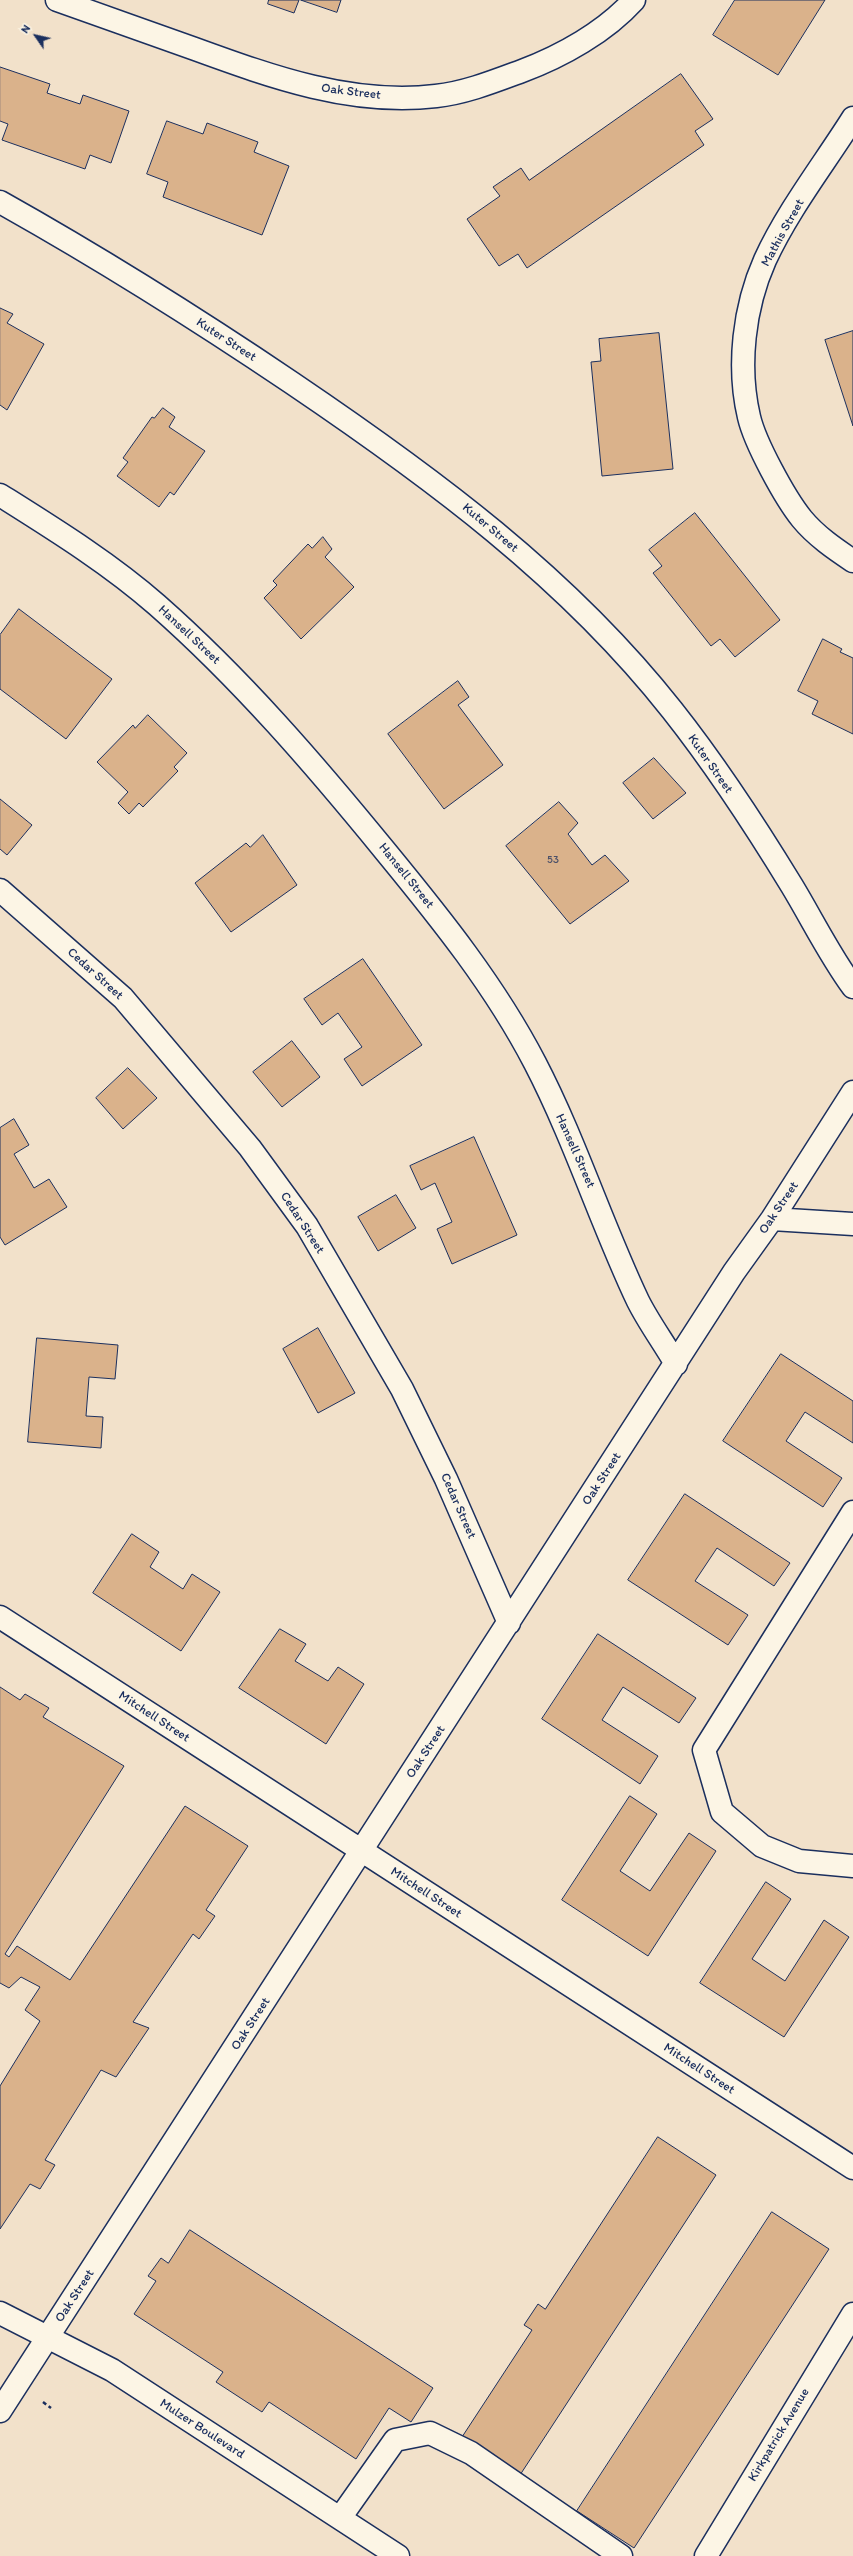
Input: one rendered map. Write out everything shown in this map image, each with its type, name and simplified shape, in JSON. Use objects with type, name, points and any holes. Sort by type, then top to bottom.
[{"type":"street","name":"Oak Street","points":[[57,0],[260,74],[322,89],[373,97],[436,96],[491,83],[555,59],[620,15],[634,0]]},
{"type":"street","name":"Mathis Street","points":[[853,118],[789,217],[765,260],[751,299],[744,348],[744,381],[749,418],[765,459],[802,519],[830,546],[853,561]]},
{"type":"street","name":"Kuter Street","points":[[0,202],[87,250],[241,349],[381,443],[488,525],[586,612],[672,710],[756,830],[853,987]]},
{"type":"street","name":"Hansell Street","points":[[0,495],[73,540],[155,603],[235,678],[351,808],[456,937],[494,993],[535,1063],[580,1161],[639,1303],[676,1364]]},
{"type":"street","name":"Cedar Street","points":[[0,890],[123,998],[250,1148],[307,1226],[402,1389],[446,1479],[509,1623]]},
{"type":"street","name":"Oak Street","points":[[0,2412],[734,1272],[772,1219],[853,1092]]},
{"type":"street","points":[[772,1219],[853,1224]]},
{"type":"street","points":[[853,1512],[704,1750],[722,1812],[762,1846],[799,1861],[853,1866]]},
{"type":"street","name":"Mitchell Street","points":[[0,1617],[853,2168]]},
{"type":"street","name":"Mulzer Boulevard","points":[[0,2313],[112,2370],[398,2556]]},
{"type":"street","name":"Kirkpatrick Avenue","points":[[706,2556],[853,2314]]},
{"type":"street","points":[[340,2518],[395,2440],[430,2433],[471,2453],[621,2556]]},
{"type":"building","points":[[269,0],[299,0],[294,13],[268,4]]},
{"type":"building","points":[[301,0],[341,0],[337,12]]},
{"type":"building","points":[[735,0],[825,0],[778,75],[713,35]]},
{"type":"building","points":[[0,67],[50,84],[47,93],[80,104],[83,95],[129,111],[111,163],[90,155],[85,169],[2,140],[8,124],[0,121]]},
{"type":"building","points":[[681,74],[713,119],[695,131],[704,145],[527,268],[518,254],[499,266],[467,219],[500,196],[493,187],[521,168],[529,180]]},
{"type":"building","points":[[167,121],[203,134],[207,123],[258,142],[254,152],[289,166],[262,235],[163,197],[168,182],[147,174]]},
{"type":"building","points":[[0,308],[13,314],[7,323],[44,344],[7,410],[0,405]]},
{"type":"building","points":[[853,331],[853,426],[825,340]]},
{"type":"building","points":[[659,333],[673,469],[602,476],[591,362],[601,361],[599,339]]},
{"type":"building","points":[[163,408],[175,417],[169,427],[205,451],[174,495],[170,492],[159,507],[117,476],[128,462],[123,458],[152,417],[154,418]]},
{"type":"building","points":[[695,513],[780,620],[735,657],[720,639],[711,646],[653,573],[662,566],[649,550]]},
{"type":"building","points":[[323,537],[332,549],[325,557],[354,587],[301,639],[264,598],[277,585],[273,581],[308,544],[312,548]]},
{"type":"building","points":[[19,609],[112,679],[66,739],[0,689],[0,635]]},
{"type":"building","points":[[823,639],[842,649],[840,652],[853,658],[853,734],[812,714],[818,701],[798,691]]},
{"type":"building","points":[[458,681],[469,697],[458,705],[503,765],[444,809],[388,734]]},
{"type":"building","points":[[148,715],[187,753],[174,767],[178,771],[143,807],[139,803],[129,814],[118,803],[128,792],[97,762],[133,725],[135,728]]},
{"type":"building","points":[[654,758],[686,793],[653,819],[623,783]]},
{"type":"building","points":[[0,799],[32,825],[7,855],[0,849]]},
{"type":"building","points":[[559,802],[578,823],[568,834],[592,865],[605,855],[629,881],[570,924],[506,846]]},
{"type":"building","points":[[263,835],[297,885],[231,932],[195,883],[246,843],[250,847]]},
{"type":"building","points":[[363,959],[422,1045],[362,1086],[344,1059],[362,1047],[338,1013],[322,1025],[304,999]]},
{"type":"building","points":[[292,1041],[320,1077],[282,1107],[253,1072]]},
{"type":"building","points":[[128,1068],[157,1098],[123,1129],[96,1098]]},
{"type":"building","points":[[14,1119],[29,1145],[14,1154],[34,1188],[49,1179],[67,1207],[5,1245],[0,1237],[0,1128]]},
{"type":"building","points":[[474,1137],[517,1235],[452,1264],[437,1229],[452,1222],[435,1183],[421,1190],[410,1166]]},
{"type":"building","points":[[396,1195],[416,1228],[378,1251],[358,1217]]},
{"type":"building","points":[[318,1328],[355,1393],[318,1413],[283,1349]]},
{"type":"building","points":[[37,1338],[118,1345],[115,1379],[89,1377],[86,1416],[103,1417],[101,1448],[28,1442]]},
{"type":"building","points":[[781,1354],[853,1401],[853,1443],[805,1412],[786,1441],[842,1478],[823,1507],[723,1441]]},
{"type":"building","points":[[685,1494],[790,1563],[774,1586],[717,1548],[695,1581],[748,1615],[728,1645],[628,1580]]},
{"type":"building","points":[[132,1534],[159,1552],[150,1567],[183,1589],[192,1574],[220,1592],[181,1651],[93,1593]]},
{"type":"building","points":[[280,1629],[306,1644],[295,1661],[328,1681],[338,1667],[364,1684],[326,1744],[239,1688]]},
{"type":"building","points":[[598,1634],[696,1698],[679,1723],[623,1687],[602,1720],[658,1756],[640,1784],[542,1719]]},
{"type":"building","points":[[0,1687],[20,1700],[25,1694],[49,1708],[43,1717],[124,1766],[5,1954],[9,1957],[17,1946],[70,1980],[185,1806],[248,1846],[206,1910],[215,1916],[199,1939],[193,1934],[133,2022],[149,2028],[116,2077],[101,2070],[45,2160],[55,2165],[40,2189],[30,2184],[0,2229],[0,2086],[40,2021],[25,2010],[40,1987],[21,1977],[9,1988],[0,1983]]},
{"type":"building","points":[[630,1796],[657,1814],[620,1871],[650,1891],[689,1833],[716,1851],[648,1956],[562,1900]]},
{"type":"building","points":[[766,1882],[791,1899],[752,1959],[785,1981],[824,1920],[849,1937],[784,2037],[700,1983]]},
{"type":"building","points":[[658,2137],[716,2175],[520,2475],[462,2437],[532,2330],[524,2325],[538,2304],[545,2309]]},
{"type":"building","points":[[772,2212],[829,2249],[634,2548],[577,2511]]},
{"type":"building","points":[[190,2230],[433,2388],[411,2422],[389,2408],[356,2459],[269,2402],[262,2412],[216,2382],[223,2372],[134,2314],[156,2281],[148,2276],[161,2258],[168,2263]]}]
